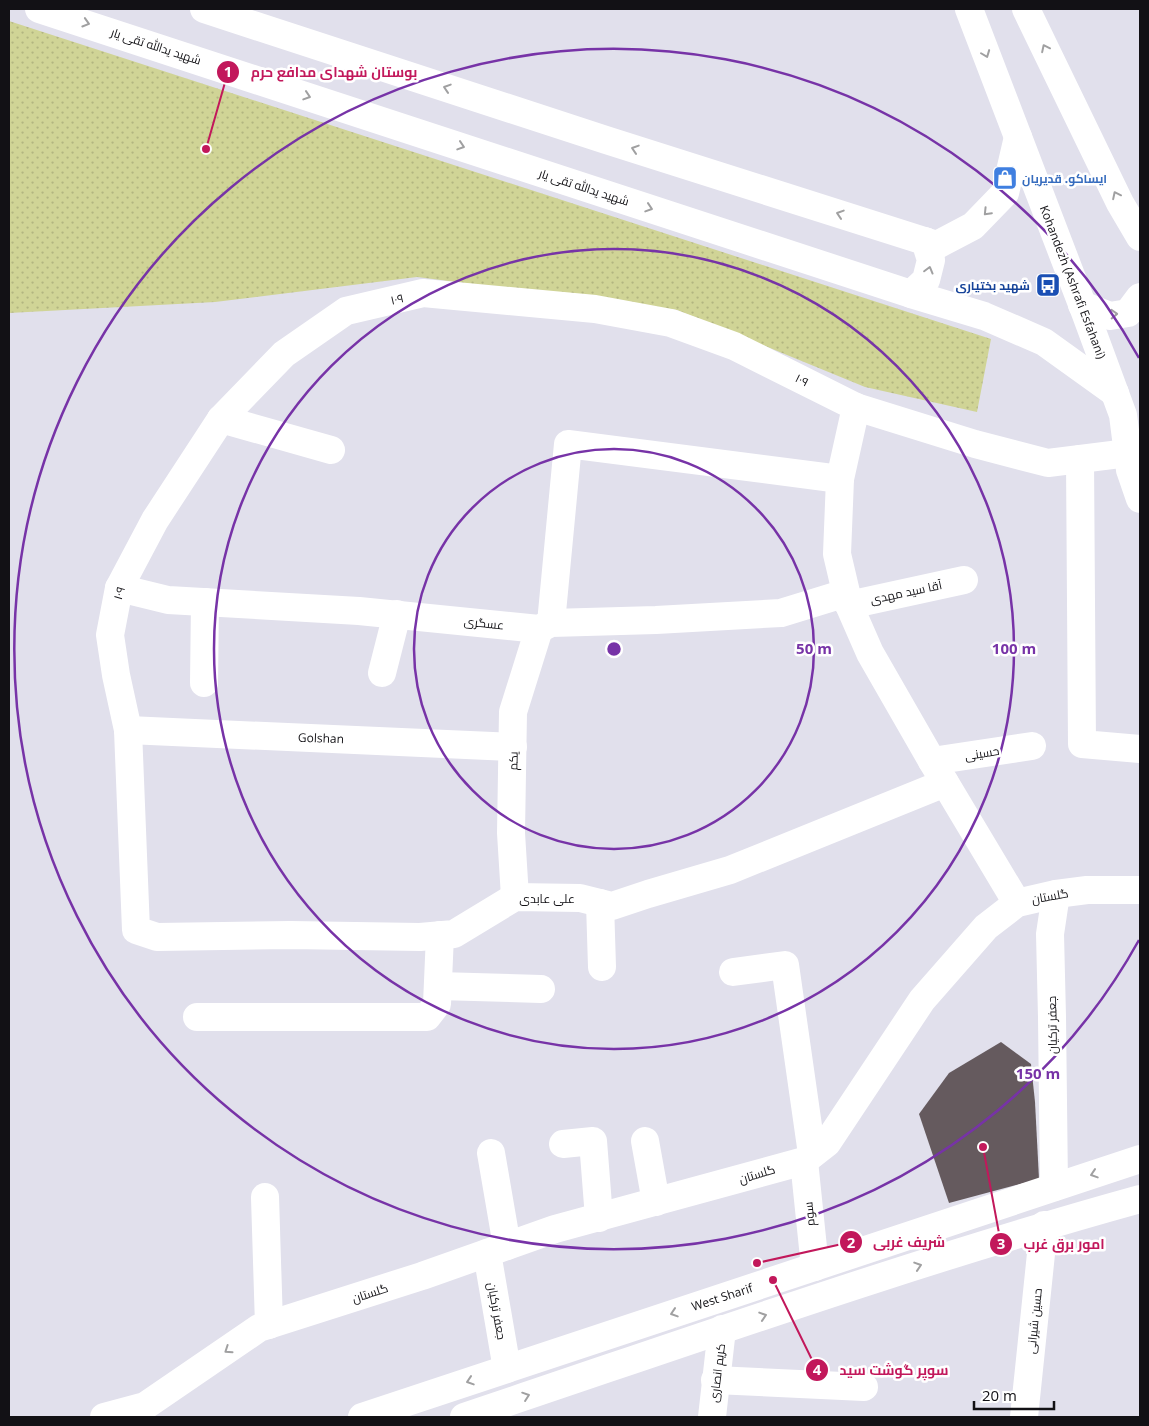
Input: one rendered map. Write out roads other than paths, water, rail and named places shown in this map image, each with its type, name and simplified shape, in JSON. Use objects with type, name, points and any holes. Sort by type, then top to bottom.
[{"type":"street","name":"شهید یدالله تقی یار","points":[[39,9],[910,294],[984,316],[1044,342],[1126,402]]},
{"type":"street","points":[[204,9],[587,134],[937,244],[973,226],[1005,193],[1018,137]]},
{"type":"street","name":"Kohandezh (Ashrafi Esfahani)","points":[[969,9],[1082,305],[1126,402],[1130,470],[1140,499]]},
{"type":"street","points":[[1026,9],[1120,204],[1140,237]]},
{"type":"street","points":[[910,294],[926,280],[931,260],[925,240]]},
{"type":"street","name":"۱۰۹","points":[[136,930],[128,730],[116,675],[110,635],[119,588],[155,520],[221,419],[284,354],[346,311],[423,293],[595,309],[671,323],[734,346],[856,407],[975,444],[1048,463],[1128,453]]},
{"type":"street","points":[[1082,305],[1110,316],[1128,313],[1140,297]]},
{"type":"street","points":[[856,407],[840,479],[836,554],[848,599],[870,653],[938,772],[1017,902]]},
{"type":"street","points":[[221,419],[331,450]]},
{"type":"street","name":"یکم","points":[[515,897],[511,833],[514,712],[545,626],[568,444],[840,479]]},
{"type":"street","points":[[1080,459],[1082,744],[1140,749]]},
{"type":"street","name":"آقا سید مهدی","points":[[848,599],[964,580]]},
{"type":"street","name":"عسگری","points":[[119,588],[168,600],[397,614],[545,626],[782,613],[848,599]]},
{"type":"street","points":[[204,683],[206,602]]},
{"type":"street","points":[[382,673],[397,614]]},
{"type":"street","name":"Golshan","points":[[128,730],[513,747]]},
{"type":"street","name":"حسینی","points":[[938,772],[1032,746]]},
{"type":"street","name":"علی عابدی","points":[[136,930],[157,936],[290,935],[420,937],[454,934],[480,920],[515,897],[580,898],[612,906],[730,870],[938,772]]},
{"type":"street","name":"گلستان","points":[[104,1417],[145,1406],[259,1328],[497,1250],[555,1229],[656,1202],[808,1157],[827,1143],[922,1000],[986,927],[1017,902],[1087,890],[1140,890]]},
{"type":"street","name":"جعفر ترکیان","points":[[1054,1187],[1050,934],[1056,894]]},
{"type":"street","points":[[600,903],[602,967]]},
{"type":"street","points":[[197,1018],[427,1017],[437,1004],[440,935]]},
{"type":"street","name":"سوم","points":[[733,972],[785,965],[808,1157],[815,1267]]},
{"type":"street","points":[[438,986],[542,989]]},
{"type":"street","points":[[563,1144],[593,1141],[599,1218]]},
{"type":"street","points":[[645,1141],[656,1202]]},
{"type":"street","name":"جعفر ترکیان","points":[[491,1153],[507,1369]]},
{"type":"street","name":"West Sharif","points":[[362,1417],[1140,1159]]},
{"type":"street","points":[[265,1197],[269,1325]]},
{"type":"street","points":[[464,1417],[722,1329],[1044,1225],[1140,1199]]},
{"type":"street","name":"حسین شیرانی","points":[[1024,1417],[1044,1225]]},
{"type":"street","name":"کریم انصاری","points":[[712,1417],[722,1329]]},
{"type":"street","points":[[715,1380],[864,1387]]},
{"type":"place","name":"بوستان شهدای مدافع حرم","points":[[206,149]]},
{"type":"place","name":"ایساکو. قدیریان","points":[[1005,178]]},
{"type":"place","name":"شهید بختیاری","points":[[1048,285]]},
{"type":"place","name":"امور برق غرب","points":[[983,1147]]},
{"type":"place","name":"شریف غربی","points":[[757,1263]]},
{"type":"place","name":"سوپر گوشت سید","points":[[773,1280]]}]
